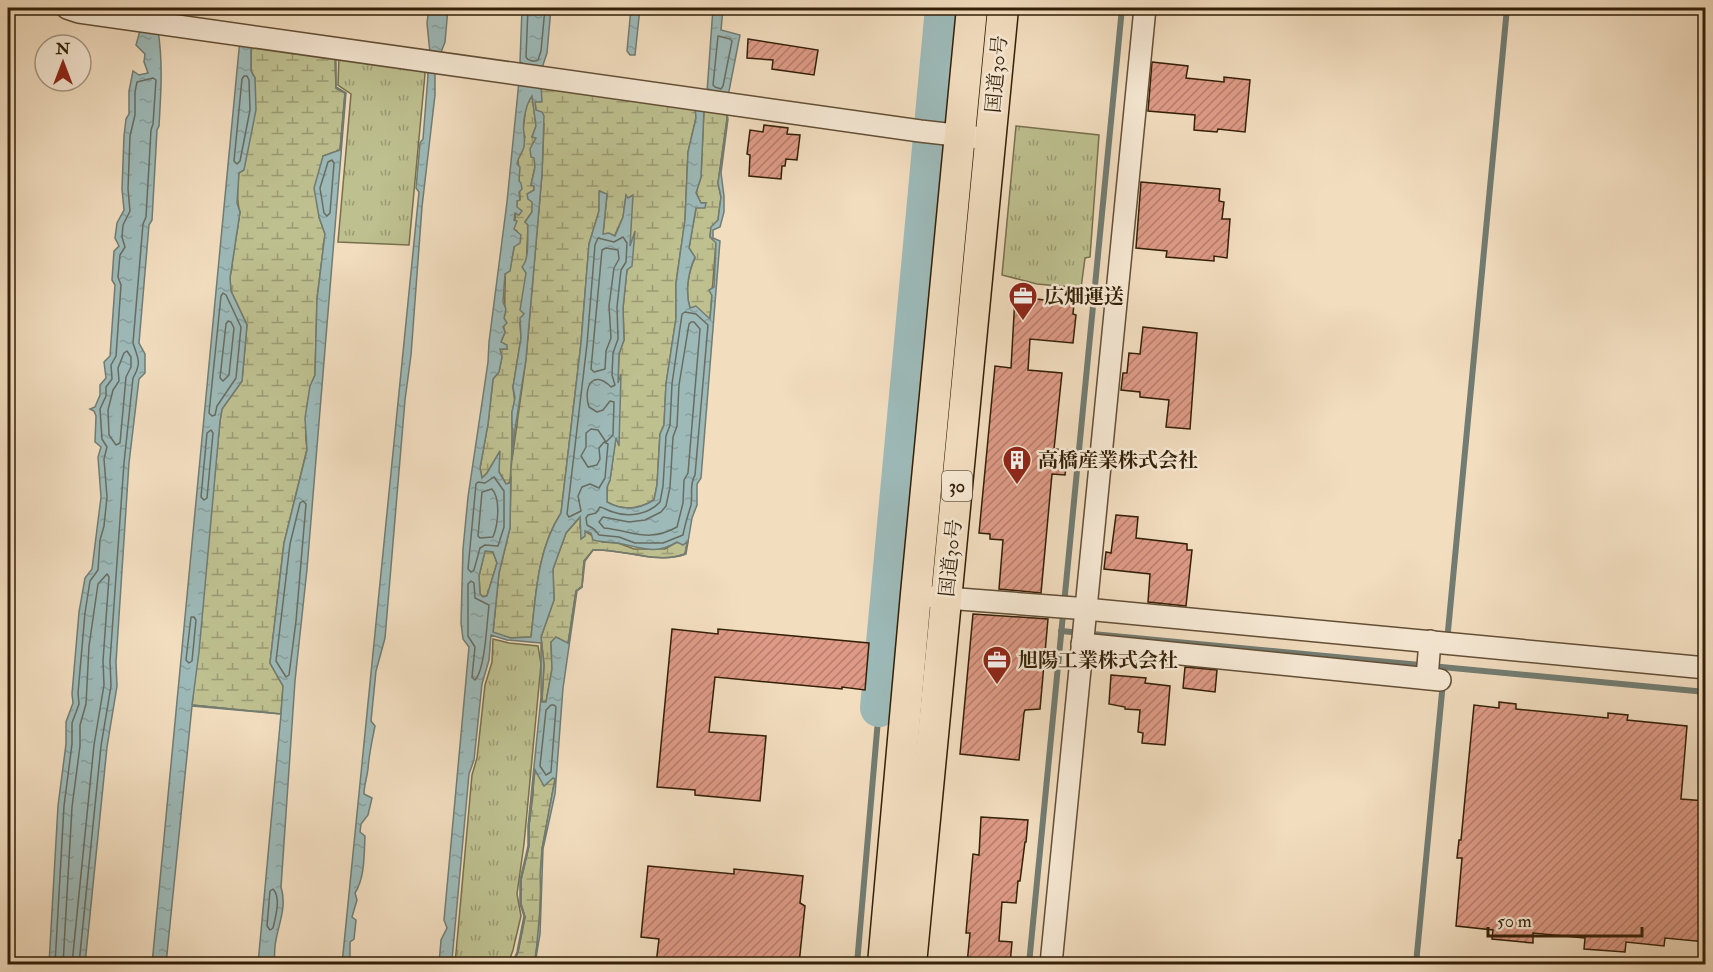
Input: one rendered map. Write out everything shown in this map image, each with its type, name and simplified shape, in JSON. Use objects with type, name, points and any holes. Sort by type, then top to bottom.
[{"type":"highway","name":"国道30号","points":[[883,964],[916,594],[952,135],[972,8]]},
{"type":"highway","name":"国道30号","points":[[911,964],[1003,8]]},
{"type":"street","points":[[67,8],[79,12],[990,139]]},
{"type":"street","points":[[1051,964],[1077,621],[1145,8]]},
{"type":"street","points":[[916,594],[1077,621],[1431,666],[1706,668]]},
{"type":"street","points":[[1077,621],[1431,666]]},
{"type":"green space","points":[[251,41],[335,54],[336,88],[345,93],[340,150],[323,156],[319,217],[325,234],[317,299],[315,375],[306,412],[307,449],[284,543],[270,663],[283,686],[281,714],[192,705],[220,421],[222,409],[242,381],[247,325],[231,291],[230,278],[240,212],[239,166],[255,78],[251,71]]},
{"type":"green space","points":[[339,54],[423,66],[425,74],[409,245],[338,242],[351,94],[338,85]]},
{"type":"green space","points":[[541,85],[695,105],[696,118],[688,152],[685,220],[676,283],[676,318],[666,384],[664,425],[660,434],[654,500],[642,506],[630,508],[619,507],[607,502],[607,487],[616,436],[619,354],[624,340],[623,308],[632,196],[628,199],[626,196],[623,217],[614,237],[603,234],[607,195],[600,191],[599,211],[589,244],[581,343],[561,513],[542,557],[531,637],[511,638],[493,633],[499,573],[510,528],[511,476],[509,483],[506,484],[499,472],[499,453],[482,478],[480,468],[493,379],[499,372],[502,357],[500,349],[507,349],[501,342],[505,332],[503,326],[505,274],[510,270],[517,231],[514,229],[517,201],[520,199],[518,156],[525,137],[523,131],[526,106],[532,95],[536,126],[532,137],[536,138],[535,167],[531,185],[534,186],[532,212],[525,222],[528,225],[524,314],[520,323],[521,338],[513,387],[515,404],[512,412],[512,460],[526,359],[542,174],[544,124],[536,110],[535,102]]},
{"type":"green space","points":[[704,109],[726,110],[727,119],[718,183],[721,197],[718,220],[711,228],[710,237],[716,242],[710,319],[690,308],[688,296],[689,276],[695,258],[689,248],[696,208],[705,203],[701,203],[696,193],[701,177]]},
{"type":"green space","points":[[1016,126],[1099,135],[1090,257],[1085,258],[1081,288],[1037,284],[1002,275]]},
{"type":"green space","points":[[581,516],[580,528],[602,542],[618,543],[634,549],[665,549],[677,542],[688,541],[685,554],[674,557],[651,557],[593,550],[584,561],[582,587],[576,591],[568,644],[551,642],[552,669],[546,702],[542,702],[544,665],[541,637],[554,600],[553,569],[566,533]]},
{"type":"green space","points":[[485,551],[493,552],[497,563],[487,596],[483,597],[480,594],[479,576]]},
{"type":"green space","points":[[493,639],[538,646],[541,664],[517,894],[521,916],[508,964],[455,964],[472,775],[477,758],[485,685],[492,662]]},
{"type":"green space","points":[[534,769],[555,779],[542,849],[539,934],[534,964],[513,964],[518,952],[525,917],[521,904],[521,880],[529,846]]},
{"type":"water","points":[[429,8],[448,8],[445,42],[440,55],[430,53],[427,23]]},
{"type":"water","points":[[522,8],[551,8],[547,53],[542,68],[527,66],[520,62]]},
{"type":"water","points":[[631,8],[640,8],[635,55],[630,55],[627,51]]},
{"type":"water","points":[[713,8],[723,8],[721,30],[740,35],[728,96],[707,92]]},
{"type":"water","points":[[141,27],[158,30],[161,90],[152,220],[149,225],[139,343],[145,354],[145,373],[139,379],[129,463],[116,662],[117,686],[107,747],[85,964],[49,964],[58,806],[66,744],[66,722],[73,703],[79,612],[85,578],[92,569],[101,497],[98,457],[101,447],[95,442],[96,416],[90,409],[95,407],[100,395],[100,385],[106,378],[104,362],[110,356],[115,285],[112,280],[114,251],[119,246],[115,238],[117,223],[124,210],[122,189],[124,136],[126,119],[129,114],[129,91],[133,71],[139,75],[148,73],[144,62],[145,54],[136,45]]},
{"type":"water","points":[[240,39],[336,54],[336,87],[346,93],[307,569],[295,681],[281,887],[283,908],[275,943],[274,964],[258,964],[281,714],[192,706],[166,964],[152,964]],"holes":[[[251,42],[335,54],[336,88],[345,93],[340,150],[323,156],[314,188],[319,217],[325,234],[317,299],[315,375],[310,386],[305,418],[307,450],[284,543],[270,663],[283,686],[281,714],[192,705],[220,421],[222,409],[242,381],[247,325],[231,291],[230,278],[240,212],[237,203],[239,173],[244,170],[256,110],[255,78],[251,71]]]},
{"type":"water","points":[[426,68],[435,69],[435,95],[422,207],[385,638],[376,671],[371,721],[375,726],[364,791],[364,794],[372,798],[368,815],[361,824],[360,832],[365,836],[364,858],[361,880],[355,893],[357,900],[352,917],[356,920],[354,939],[350,942],[350,964],[342,964],[419,192],[416,188],[420,143],[423,139],[428,75]]},
{"type":"water","points":[[519,81],[717,106],[704,109],[701,177],[696,193],[701,203],[706,203],[705,208],[696,208],[689,248],[695,257],[689,276],[688,302],[690,308],[696,306],[710,319],[712,296],[709,290],[714,287],[716,243],[710,237],[711,227],[718,220],[721,197],[718,183],[727,119],[726,110],[721,107],[726,109],[728,119],[721,173],[724,212],[720,227],[713,230],[713,238],[720,241],[701,478],[697,484],[697,505],[692,518],[686,554],[663,558],[685,554],[687,542],[683,545],[677,542],[654,550],[593,540],[591,533],[585,531],[585,536],[581,539],[580,517],[566,533],[553,569],[554,600],[541,637],[544,665],[542,702],[546,702],[552,669],[551,642],[556,637],[568,643],[576,591],[582,586],[584,561],[593,550],[585,561],[582,587],[577,591],[563,688],[555,794],[543,849],[540,934],[535,964],[541,899],[542,849],[555,779],[553,778],[544,786],[535,770],[529,846],[521,880],[521,904],[525,917],[518,952],[512,964],[517,952],[524,916],[520,904],[520,880],[528,846],[528,826],[541,697],[541,643],[507,640],[491,635],[489,660],[482,684],[474,760],[469,774],[452,960],[451,964],[439,964],[441,940],[447,928],[444,920],[469,647],[463,639],[461,623],[463,549],[507,202]],"holes":[[[541,85],[695,105],[696,118],[688,152],[685,220],[676,283],[676,318],[666,384],[664,425],[660,434],[654,500],[642,506],[630,508],[619,507],[607,502],[607,487],[616,438],[619,446],[621,374],[618,383],[619,354],[624,340],[623,308],[627,270],[632,266],[635,231],[630,246],[633,195],[628,198],[626,195],[623,217],[615,236],[609,233],[603,234],[607,194],[599,191],[599,211],[589,244],[581,343],[561,513],[542,557],[531,637],[511,638],[493,632],[499,573],[510,528],[511,469],[526,359],[542,174],[544,116],[542,112],[536,110],[535,102],[542,102]],[[532,96],[536,126],[532,137],[536,138],[530,149],[535,167],[531,185],[534,186],[534,190],[527,194],[528,199],[532,202],[532,212],[525,222],[528,225],[528,248],[522,267],[526,273],[520,310],[524,314],[520,318],[521,338],[513,387],[515,398],[512,412],[510,483],[506,484],[499,472],[500,451],[482,478],[480,468],[493,379],[499,372],[502,357],[500,349],[507,349],[507,345],[501,342],[505,332],[503,327],[507,323],[504,318],[506,309],[503,302],[505,274],[510,271],[514,247],[520,243],[521,235],[514,229],[517,221],[514,220],[515,213],[519,215],[522,211],[517,207],[517,201],[520,200],[519,192],[522,189],[519,181],[520,167],[517,164],[524,147],[524,119]],[[485,551],[493,552],[497,563],[487,596],[483,597],[480,594],[479,576]]]},
{"type":"building","points":[[748,39],[818,50],[814,75],[772,69],[773,60],[747,58]]},
{"type":"building","points":[[1152,62],[1188,66],[1186,78],[1224,82],[1224,77],[1250,80],[1245,132],[1218,129],[1217,132],[1194,130],[1195,115],[1148,111]]},
{"type":"building","points":[[764,125],[788,128],[787,134],[800,135],[797,160],[786,159],[785,166],[782,166],[781,179],[749,176],[750,155],[747,154],[750,130],[763,132]]},
{"type":"building","points":[[1141,182],[1220,189],[1219,201],[1224,202],[1222,219],[1230,219],[1227,258],[1214,256],[1214,261],[1166,257],[1167,251],[1136,248]]},
{"type":"building","points":[[1015,297],[1074,303],[1073,314],[1076,315],[1073,343],[1030,339],[1028,370],[1062,373],[1054,449],[1068,450],[1065,475],[1052,474],[1041,593],[999,589],[1003,540],[990,539],[990,534],[979,533],[995,366],[1011,368]]},
{"type":"building","points":[[1143,327],[1197,333],[1190,429],[1166,427],[1169,400],[1140,397],[1140,392],[1121,390],[1123,373],[1127,373],[1129,353],[1140,354]]},
{"type":"building","points":[[1116,515],[1138,517],[1136,538],[1187,544],[1187,550],[1192,550],[1186,606],[1148,602],[1150,574],[1104,569],[1106,552],[1111,553]]},
{"type":"building","points":[[973,614],[1048,619],[1040,709],[1025,710],[1019,760],[960,754]]},
{"type":"building","points":[[672,629],[718,634],[718,629],[869,643],[865,690],[715,677],[709,732],[766,736],[760,801],[695,795],[695,790],[657,787]]},
{"type":"building","points":[[1185,667],[1217,670],[1215,692],[1183,688]]},
{"type":"building","points":[[1111,675],[1146,678],[1145,683],[1170,686],[1165,745],[1142,743],[1143,733],[1138,732],[1140,710],[1125,709],[1125,707],[1109,704]]},
{"type":"building","points":[[1499,702],[1516,704],[1516,709],[1608,718],[1608,713],[1628,715],[1627,720],[1687,726],[1681,799],[1706,801],[1706,942],[1665,938],[1664,946],[1626,942],[1625,952],[1584,949],[1585,938],[1533,933],[1533,943],[1492,939],[1493,930],[1456,926],[1462,858],[1457,858],[1459,840],[1461,840],[1474,705],[1499,708]]},
{"type":"building","points":[[981,817],[1028,820],[1016,903],[1002,902],[999,941],[1012,942],[1010,964],[967,964],[970,933],[966,933],[973,854],[979,855]]},
{"type":"building","points":[[648,866],[734,874],[734,869],[803,876],[800,903],[805,906],[799,964],[656,964],[659,939],[641,937]]},
{"type":"waterway","points":[[879,708],[944,8]]},
{"type":"waterway","points":[[1029,964],[1122,8]]},
{"type":"waterway","points":[[1448,631],[1507,8]]},
{"type":"waterway","points":[[1061,631],[1706,692]]},
{"type":"waterway","points":[[1416,964],[1443,682]]},
{"type":"waterway","points":[[857,964],[879,708]]},
{"type":"place","name":"広畑運送","points":[[1023,322]]},
{"type":"place","name":"高橋産業株式会社","points":[[1017,486]]},
{"type":"place","name":"旭陽工業株式会社","points":[[997,686]]}]
